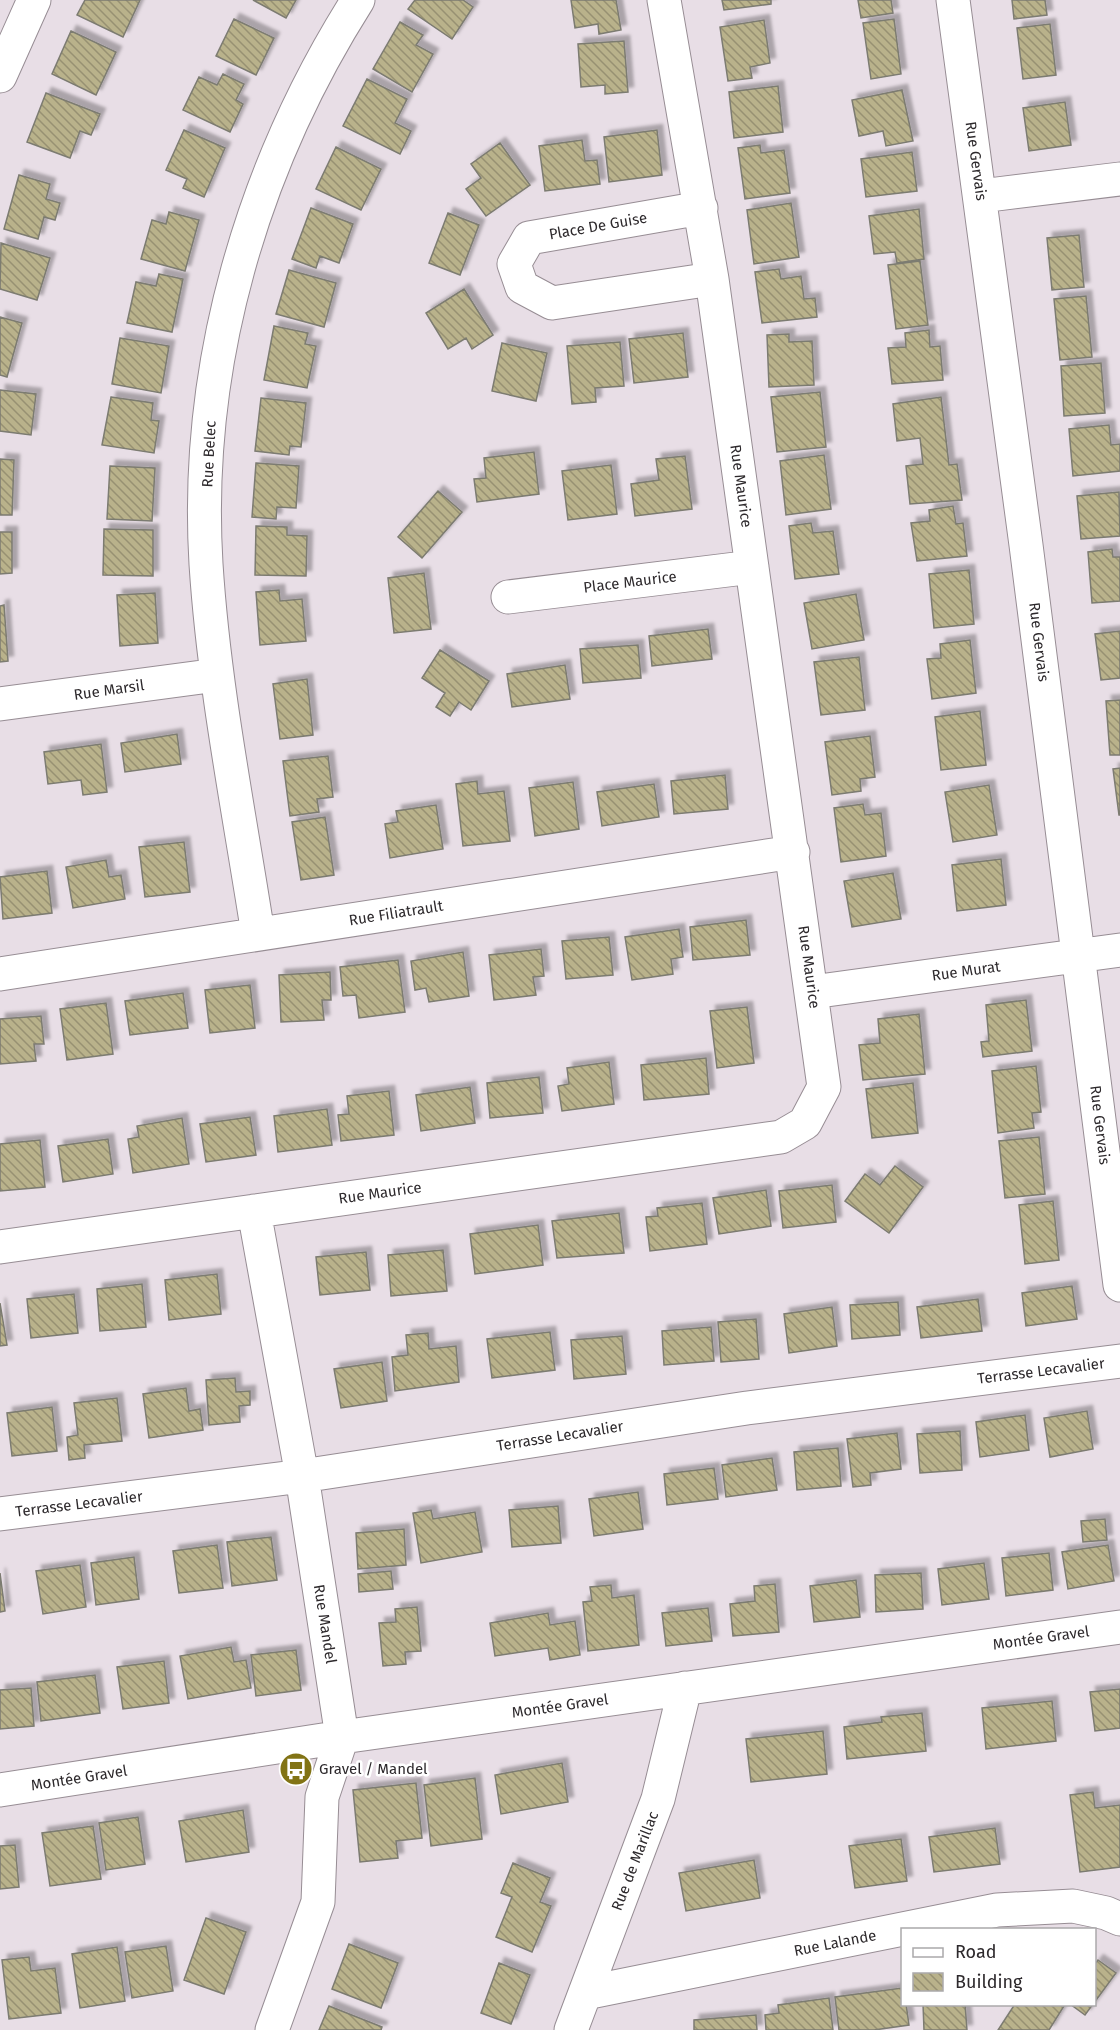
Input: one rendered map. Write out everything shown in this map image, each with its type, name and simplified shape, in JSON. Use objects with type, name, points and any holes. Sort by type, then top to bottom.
[{"type":"street","points":[[0,76],[34,0]]},
{"type":"street","name":"Rue Belec","points":[[258,934],[217,675],[206,562],[207,470],[212,404],[233,281],[251,221],[309,84],[358,0]]},
{"type":"street","name":"Rue Maurice","points":[[0,1247],[781,1137],[805,1124],[824,1087],[712,279],[664,0]]},
{"type":"street","name":"Rue Gervais","points":[[953,0],[981,196],[1120,1286]]},
{"type":"street","points":[[981,196],[1120,179]]},
{"type":"street","name":"Place De Guise","points":[[701,208],[529,238],[514,264],[522,287],[552,303],[712,279]]},
{"type":"street","name":"Place Maurice","points":[[508,597],[752,567]]},
{"type":"street","name":"Rue Marsil","points":[[0,704],[217,675]]},
{"type":"street","name":"Rue Filiatrault","points":[[0,974],[793,852]]},
{"type":"street","name":"Rue Murat","points":[[812,992],[1120,950]]},
{"type":"street","name":"Rue Mandel","points":[[254,1211],[302,1476],[342,1737],[322,1797],[318,1902],[272,2030]]},
{"type":"street","name":"Terrasse Lecavalier","points":[[0,1514],[302,1476],[747,1408],[1120,1361]]},
{"type":"street","name":"Montée Gravel","points":[[0,1790],[342,1737],[1120,1627]]},
{"type":"street","name":"Rue de Marillac","points":[[571,2030],[658,1799],[685,1688]]},
{"type":"street","name":"Rue Lalande","points":[[908,1928],[997,1910],[1073,1906],[1106,1913],[1120,1919]]},
{"type":"street","name":"Rue Lalande","points":[[585,1993],[901,1929]]},
{"type":"building","points":[[85,0],[140,0],[123,37],[77,15]]},
{"type":"building","points":[[253,0],[296,0],[286,18]]},
{"type":"building","points":[[415,0],[463,0],[473,7],[452,39],[408,9]]},
{"type":"building","points":[[571,0],[616,0],[621,30],[599,34],[598,24],[575,28]]},
{"type":"building","points":[[722,0],[771,0],[771,4],[724,10]]},
{"type":"building","points":[[858,0],[891,0],[893,13],[861,18]]},
{"type":"building","points":[[1012,0],[1045,0],[1047,15],[1014,19]]},
{"type":"building","points":[[234,19],[274,38],[256,75],[216,56]]},
{"type":"building","points":[[894,19],[901,74],[871,79],[863,23]]},
{"type":"building","points":[[764,20],[770,63],[750,67],[752,78],[728,81],[720,27]]},
{"type":"building","points":[[400,22],[423,35],[416,45],[433,54],[412,92],[373,69]]},
{"type":"building","points":[[1050,24],[1056,75],[1023,79],[1017,28]]},
{"type":"building","points":[[71,31],[116,52],[96,95],[52,74]]},
{"type":"building","points":[[624,41],[628,92],[605,94],[605,85],[581,87],[578,44]]},
{"type":"building","points":[[223,74],[244,84],[236,100],[243,104],[230,132],[183,110],[199,77],[217,85]]},
{"type":"building","points":[[367,79],[407,99],[395,123],[411,131],[400,154],[343,126]]},
{"type":"building","points":[[778,86],[783,132],[734,138],[729,92]]},
{"type":"building","points":[[902,90],[913,141],[886,146],[883,131],[859,136],[852,100]]},
{"type":"building","points":[[46,93],[100,114],[91,135],[80,131],[70,158],[27,142]]},
{"type":"building","points":[[1065,102],[1071,145],[1029,151],[1023,108]]},
{"type":"building","points":[[184,130],[225,148],[204,197],[183,188],[187,179],[166,170]]},
{"type":"building","points":[[657,130],[662,175],[609,182],[604,137]]},
{"type":"building","points":[[582,140],[585,161],[597,160],[600,184],[545,191],[539,146]]},
{"type":"building","points":[[500,143],[530,185],[486,216],[466,189],[481,178],[471,164]]},
{"type":"building","points":[[760,145],[761,153],[784,150],[790,193],[745,199],[738,148]]},
{"type":"building","points":[[336,147],[381,169],[361,210],[316,189]]},
{"type":"building","points":[[912,152],[917,191],[866,197],[861,159]]},
{"type":"building","points":[[19,175],[50,184],[46,199],[60,203],[55,220],[44,217],[38,239],[4,229]]},
{"type":"building","points":[[791,203],[799,257],[754,264],[747,210]]},
{"type":"building","points":[[311,208],[353,224],[339,263],[320,256],[316,268],[292,259]]},
{"type":"building","points":[[919,209],[924,259],[897,263],[895,252],[874,254],[869,216]]},
{"type":"building","points":[[169,212],[199,220],[185,271],[141,259],[152,220],[166,224]]},
{"type":"building","points":[[448,213],[479,225],[460,275],[429,263]]},
{"type":"building","points":[[1079,235],[1084,287],[1052,290],[1047,238]]},
{"type":"building","points":[[1,243],[50,258],[37,300],[0,289]]},
{"type":"building","points":[[920,261],[928,325],[896,329],[888,265]]},
{"type":"building","points":[[779,269],[781,279],[801,276],[804,299],[815,298],[817,317],[762,323],[755,272]]},
{"type":"building","points":[[289,270],[336,283],[324,327],[276,314]]},
{"type":"building","points":[[159,274],[183,279],[172,332],[127,323],[136,282],[156,286]]},
{"type":"building","points":[[464,289],[493,335],[472,349],[466,338],[448,349],[426,313]]},
{"type":"building","points":[[1086,296],[1092,357],[1060,360],[1054,299]]},
{"type":"building","points":[[0,317],[22,323],[7,377],[0,375]]},
{"type":"building","points":[[274,326],[308,333],[305,344],[316,346],[307,388],[264,380]]},
{"type":"building","points":[[929,330],[930,347],[940,346],[943,380],[892,384],[888,348],[906,347],[905,333]]},
{"type":"building","points":[[683,333],[688,377],[634,383],[629,339]]},
{"type":"building","points":[[789,334],[789,342],[812,341],[814,385],[769,387],[767,335]]},
{"type":"building","points":[[120,338],[169,346],[161,393],[112,384]]},
{"type":"building","points":[[620,342],[624,386],[595,388],[596,402],[572,404],[567,346]]},
{"type":"building","points":[[502,343],[547,353],[536,401],[492,391]]},
{"type":"building","points":[[1101,363],[1105,413],[1064,416],[1061,366]]},
{"type":"building","points":[[0,390],[36,394],[31,435],[0,431]]},
{"type":"building","points":[[820,392],[826,447],[777,452],[771,397]]},
{"type":"building","points":[[111,397],[153,403],[151,420],[159,421],[154,453],[102,445]]},
{"type":"building","points":[[941,397],[949,465],[957,464],[962,500],[910,504],[906,466],[923,464],[920,438],[897,441],[893,404]]},
{"type":"building","points":[[261,398],[306,403],[301,447],[290,446],[289,455],[255,451]]},
{"type":"building","points":[[1109,425],[1111,445],[1120,444],[1120,471],[1073,476],[1069,429]]},
{"type":"building","points":[[534,452],[539,494],[477,502],[474,479],[486,478],[484,458]]},
{"type":"building","points":[[824,455],[831,509],[786,515],[780,461]]},
{"type":"building","points":[[685,456],[692,509],[635,516],[631,484],[659,480],[656,459]]},
{"type":"building","points":[[0,459],[14,460],[12,515],[0,515]]},
{"type":"building","points":[[256,463],[299,466],[296,508],[277,507],[276,519],[252,517]]},
{"type":"building","points":[[611,465],[617,514],[568,520],[562,471]]},
{"type":"building","points":[[110,466],[155,468],[152,521],[107,519]]},
{"type":"building","points":[[438,491],[462,512],[422,558],[398,537]]},
{"type":"building","points":[[1119,492],[1120,536],[1081,539],[1077,496]]},
{"type":"building","points":[[953,506],[956,524],[963,523],[967,556],[917,561],[911,523],[930,521],[929,510]]},
{"type":"building","points":[[811,523],[813,533],[833,531],[839,574],[795,579],[789,526]]},
{"type":"building","points":[[256,526],[287,527],[287,535],[307,536],[306,576],[255,575]]},
{"type":"building","points":[[104,529],[153,530],[153,576],[103,575]]},
{"type":"building","points":[[0,532],[12,532],[12,573],[0,574]]},
{"type":"building","points":[[1112,549],[1113,557],[1120,557],[1120,601],[1092,603],[1088,552]]},
{"type":"building","points":[[969,570],[974,624],[934,628],[929,574]]},
{"type":"building","points":[[424,573],[431,629],[394,633],[388,578]]},
{"type":"building","points":[[279,590],[280,601],[302,599],[306,641],[260,645],[256,592]]},
{"type":"building","points":[[155,593],[158,643],[120,646],[117,595]]},
{"type":"building","points":[[856,594],[864,640],[812,649],[804,603]]},
{"type":"building","points":[[4,605],[8,661],[0,662],[0,606]]},
{"type":"building","points":[[708,629],[712,659],[652,666],[649,636]]},
{"type":"building","points":[[1120,631],[1120,678],[1101,680],[1095,634]]},
{"type":"building","points":[[970,640],[976,693],[932,699],[927,659],[941,658],[940,644]]},
{"type":"building","points":[[638,645],[641,678],[583,683],[580,649]]},
{"type":"building","points":[[440,650],[489,681],[471,710],[459,702],[450,716],[436,707],[445,693],[422,678]]},
{"type":"building","points":[[859,657],[865,710],[821,715],[814,662]]},
{"type":"building","points":[[565,665],[570,699],[512,707],[507,674]]},
{"type":"building","points":[[307,679],[313,735],[280,739],[273,684]]},
{"type":"building","points":[[1120,700],[1120,755],[1110,755],[1106,701]]},
{"type":"building","points":[[980,711],[986,765],[941,770],[935,717]]},
{"type":"building","points":[[177,734],[181,764],[125,772],[121,743]]},
{"type":"building","points":[[870,736],[875,777],[860,779],[861,791],[832,795],[825,742]]},
{"type":"building","points":[[101,744],[107,792],[83,795],[81,780],[48,784],[44,752]]},
{"type":"building","points":[[328,756],[333,797],[317,799],[319,812],[290,816],[283,761]]},
{"type":"building","points":[[1120,768],[1120,815],[1119,815],[1113,769]]},
{"type":"building","points":[[725,775],[728,809],[674,814],[671,781]]},
{"type":"building","points":[[477,781],[478,794],[504,791],[510,841],[463,846],[456,784]]},
{"type":"building","points":[[573,782],[579,829],[535,836],[529,788]]},
{"type":"building","points":[[654,784],[659,817],[602,826],[597,792]]},
{"type":"building","points":[[989,785],[997,835],[953,842],[945,792]]},
{"type":"building","points":[[863,804],[865,815],[881,813],[886,856],[841,862],[834,808]]},
{"type":"building","points":[[436,805],[443,849],[390,858],[385,824],[398,822],[396,811]]},
{"type":"building","points":[[325,817],[334,875],[301,880],[292,822]]},
{"type":"building","points":[[184,842],[190,892],[145,897],[139,847]]},
{"type":"building","points":[[1001,859],[1006,905],[957,911],[952,865]]},
{"type":"building","points":[[106,860],[109,877],[121,875],[125,899],[73,908],[66,867]]},
{"type":"building","points":[[47,871],[52,913],[3,919],[0,877]]},
{"type":"building","points":[[893,873],[901,919],[852,927],[844,881]]},
{"type":"building","points":[[746,920],[750,955],[693,960],[690,927]]},
{"type":"building","points":[[679,929],[683,957],[671,959],[673,974],[632,980],[625,937]]},
{"type":"building","points":[[609,937],[613,975],[566,979],[562,941]]},
{"type":"building","points":[[541,949],[544,976],[533,977],[536,995],[494,1000],[489,955]]},
{"type":"building","points":[[463,952],[469,996],[429,1002],[426,988],[415,990],[411,961]]},
{"type":"building","points":[[398,960],[405,1012],[359,1018],[356,995],[343,996],[340,967]]},
{"type":"building","points":[[330,972],[331,1000],[322,1000],[324,1020],[281,1022],[279,975]]},
{"type":"building","points":[[250,985],[255,1028],[210,1033],[205,990]]},
{"type":"building","points":[[183,993],[188,1028],[130,1035],[125,1001]]},
{"type":"building","points":[[1026,1000],[1032,1051],[983,1057],[981,1042],[989,1041],[986,1005]]},
{"type":"building","points":[[106,1003],[113,1054],[67,1060],[60,1009]]},
{"type":"building","points":[[747,1007],[754,1063],[717,1068],[710,1011]]},
{"type":"building","points":[[919,1014],[925,1074],[863,1080],[859,1045],[880,1043],[878,1019]]},
{"type":"building","points":[[41,1016],[44,1044],[34,1044],[36,1061],[0,1064],[0,1019]]},
{"type":"building","points":[[706,1058],[709,1094],[644,1100],[641,1065]]},
{"type":"building","points":[[609,1062],[614,1104],[562,1111],[558,1086],[569,1084],[567,1068]]},
{"type":"building","points":[[1036,1066],[1041,1112],[1032,1113],[1034,1128],[998,1133],[992,1071]]},
{"type":"building","points":[[539,1077],[543,1113],[490,1118],[487,1083]]},
{"type":"building","points":[[913,1083],[918,1133],[872,1138],[866,1089]]},
{"type":"building","points":[[470,1087],[475,1123],[421,1131],[416,1095]]},
{"type":"building","points":[[389,1091],[394,1135],[341,1141],[338,1115],[349,1114],[347,1096]]},
{"type":"building","points":[[327,1109],[332,1145],[278,1152],[274,1116]]},
{"type":"building","points":[[250,1117],[256,1155],[206,1162],[200,1124]]},
{"type":"building","points":[[182,1118],[189,1164],[133,1173],[128,1139],[139,1137],[137,1126]]},
{"type":"building","points":[[1039,1137],[1045,1194],[1005,1198],[999,1141]]},
{"type":"building","points":[[108,1139],[113,1174],[63,1182],[58,1146]]},
{"type":"building","points":[[40,1140],[45,1187],[0,1191],[0,1144]]},
{"type":"building","points":[[895,1166],[923,1187],[889,1233],[845,1201],[865,1174],[880,1185]]},
{"type":"building","points":[[832,1185],[836,1222],[783,1228],[779,1191]]},
{"type":"building","points":[[766,1190],[771,1226],[719,1234],[713,1198]]},
{"type":"building","points":[[1053,1201],[1059,1260],[1025,1264],[1019,1205]]},
{"type":"building","points":[[702,1203],[707,1244],[650,1251],[646,1217],[658,1216],[657,1208]]},
{"type":"building","points":[[619,1213],[624,1253],[557,1258],[552,1221]]},
{"type":"building","points":[[538,1225],[543,1265],[475,1274],[470,1234]]},
{"type":"building","points":[[443,1250],[447,1291],[391,1296],[388,1255]]},
{"type":"building","points":[[366,1252],[370,1290],[320,1295],[316,1257]]},
{"type":"building","points":[[217,1274],[221,1314],[169,1320],[165,1280]]},
{"type":"building","points":[[142,1284],[146,1327],[100,1331],[97,1289]]},
{"type":"building","points":[[1072,1286],[1077,1319],[1026,1326],[1022,1293]]},
{"type":"building","points":[[74,1294],[78,1333],[31,1338],[27,1299]]},
{"type":"building","points":[[978,1299],[982,1331],[921,1338],[917,1307]]},
{"type":"building","points":[[898,1302],[900,1335],[852,1339],[850,1305]]},
{"type":"building","points":[[0,1303],[7,1345],[0,1346]]},
{"type":"building","points":[[832,1307],[837,1346],[789,1353],[784,1314]]},
{"type":"building","points":[[756,1319],[759,1359],[721,1362],[718,1322]]},
{"type":"building","points":[[711,1327],[714,1361],[664,1365],[662,1331]]},
{"type":"building","points":[[550,1332],[555,1370],[492,1378],[487,1339]]},
{"type":"building","points":[[428,1333],[429,1349],[456,1346],[459,1382],[395,1391],[392,1357],[408,1355],[406,1335]]},
{"type":"building","points":[[622,1336],[626,1374],[574,1379],[571,1340]]},
{"type":"building","points":[[382,1362],[387,1401],[341,1408],[334,1369]]},
{"type":"building","points":[[235,1378],[236,1392],[250,1391],[250,1405],[239,1406],[240,1422],[209,1425],[206,1380]]},
{"type":"building","points":[[186,1388],[189,1411],[200,1409],[203,1430],[149,1438],[143,1394]]},
{"type":"building","points":[[117,1398],[122,1441],[84,1445],[85,1458],[69,1460],[67,1437],[78,1435],[74,1403]]},
{"type":"building","points":[[52,1407],[57,1451],[12,1456],[7,1413]]},
{"type":"building","points":[[1087,1411],[1093,1449],[1050,1457],[1044,1418]]},
{"type":"building","points":[[1025,1415],[1029,1450],[980,1457],[976,1422]]},
{"type":"building","points":[[960,1431],[962,1470],[920,1473],[917,1434]]},
{"type":"building","points":[[897,1433],[901,1469],[870,1473],[871,1485],[853,1487],[847,1439]]},
{"type":"building","points":[[838,1448],[841,1486],[797,1490],[794,1452]]},
{"type":"building","points":[[772,1458],[777,1490],[726,1497],[722,1465]]},
{"type":"building","points":[[714,1468],[718,1499],[667,1505],[664,1474]]},
{"type":"building","points":[[638,1492],[643,1529],[594,1536],[589,1499]]},
{"type":"building","points":[[558,1506],[561,1543],[512,1547],[509,1510]]},
{"type":"building","points":[[431,1510],[433,1519],[475,1512],[482,1552],[421,1563],[413,1513]]},
{"type":"building","points":[[1105,1519],[1107,1540],[1083,1542],[1081,1521]]},
{"type":"building","points":[[404,1529],[406,1565],[358,1569],[356,1533]]},
{"type":"building","points":[[271,1537],[277,1580],[232,1586],[227,1542]]},
{"type":"building","points":[[217,1545],[223,1588],[179,1593],[173,1551]]},
{"type":"building","points":[[1108,1545],[1114,1581],[1068,1589],[1062,1552]]},
{"type":"building","points":[[1049,1553],[1053,1590],[1006,1596],[1002,1558]]},
{"type":"building","points":[[134,1557],[139,1599],[96,1605],[91,1563]]},
{"type":"building","points":[[984,1563],[989,1599],[942,1605],[938,1569]]},
{"type":"building","points":[[80,1565],[86,1607],[43,1614],[36,1571]]},
{"type":"building","points":[[391,1571],[393,1589],[359,1592],[358,1574]]},
{"type":"building","points":[[0,1573],[5,1611],[0,1612]]},
{"type":"building","points":[[921,1573],[923,1609],[876,1612],[875,1575]]},
{"type":"building","points":[[856,1580],[860,1617],[814,1622],[810,1586]]},
{"type":"building","points":[[775,1584],[779,1632],[733,1636],[730,1604],[755,1601],[754,1586]]},
{"type":"building","points":[[611,1585],[612,1598],[634,1595],[639,1645],[588,1651],[583,1602],[592,1601],[590,1587]]},
{"type":"building","points":[[417,1607],[421,1651],[405,1652],[406,1664],[383,1666],[379,1623],[396,1622],[395,1609]]},
{"type":"building","points":[[708,1608],[712,1641],[666,1646],[662,1613]]},
{"type":"building","points":[[548,1613],[550,1625],[575,1621],[580,1655],[550,1660],[548,1648],[495,1656],[490,1623]]},
{"type":"building","points":[[231,1647],[234,1662],[246,1660],[251,1688],[188,1699],[180,1656]]},
{"type":"building","points":[[296,1650],[301,1690],[256,1696],[251,1655]]},
{"type":"building","points":[[164,1661],[169,1703],[123,1709],[117,1667]]},
{"type":"building","points":[[95,1675],[100,1713],[41,1721],[37,1682]]},
{"type":"building","points":[[31,1688],[34,1726],[0,1729],[0,1690]]},
{"type":"building","points":[[1120,1689],[1120,1728],[1095,1731],[1090,1692]]},
{"type":"building","points":[[1052,1701],[1056,1741],[986,1749],[982,1708]]},
{"type":"building","points":[[922,1713],[926,1751],[847,1759],[844,1727],[882,1722],[881,1717]]},
{"type":"building","points":[[823,1731],[827,1774],[751,1782],[746,1739]]},
{"type":"building","points":[[562,1763],[568,1802],[501,1814],[495,1775]]},
{"type":"building","points":[[475,1778],[482,1839],[431,1846],[424,1785]]},
{"type":"building","points":[[416,1783],[422,1838],[396,1841],[398,1858],[360,1862],[353,1790]]},
{"type":"building","points":[[1093,1792],[1095,1808],[1120,1805],[1120,1867],[1080,1872],[1070,1795]]},
{"type":"building","points":[[243,1810],[249,1852],[186,1862],[179,1821]]},
{"type":"building","points":[[138,1817],[145,1864],[106,1870],[99,1823]]},
{"type":"building","points":[[93,1826],[101,1879],[50,1886],[42,1833]]},
{"type":"building","points":[[995,1828],[1000,1864],[934,1872],[929,1837]]},
{"type":"building","points":[[901,1839],[907,1881],[855,1888],[849,1846]]},
{"type":"building","points":[[15,1845],[19,1887],[0,1889],[0,1846]]},
{"type":"building","points":[[754,1860],[760,1898],[686,1911],[679,1873]]},
{"type":"building","points":[[513,1863],[550,1878],[540,1902],[551,1906],[532,1952],[496,1937],[512,1897],[501,1893]]},
{"type":"building","points":[[206,1918],[246,1932],[224,1994],[184,1980]]},
{"type":"building","points":[[349,1944],[398,1963],[381,2008],[332,1989]]},
{"type":"building","points":[[166,1946],[173,1991],[132,1998],[125,1952]]},
{"type":"building","points":[[117,1947],[125,2001],[80,2008],[72,1954]]},
{"type":"building","points":[[29,1957],[31,1971],[55,1968],[61,2013],[9,2019],[2,1960]]},
{"type":"building","points":[[1098,1960],[1116,1973],[1096,2000],[1096,1962]]},
{"type":"building","points":[[499,1963],[530,1975],[511,2024],[481,2013]]},
{"type":"building","points":[[901,1988],[901,2006],[906,2006],[909,2025],[874,2030],[839,2030],[835,1997]]},
{"type":"building","points":[[829,1998],[833,2030],[766,2030],[765,2015],[779,2013],[778,2005]]},
{"type":"building","points":[[329,2006],[382,2027],[381,2030],[319,2030]]},
{"type":"building","points":[[923,2006],[965,2006],[967,2030],[924,2030]]},
{"type":"building","points":[[1014,2006],[1064,2006],[1049,2030],[998,2030]]},
{"type":"building","points":[[1073,2006],[1092,2006],[1085,2015]]},
{"type":"building","points":[[756,2015],[757,2030],[694,2030],[694,2020]]},
{"type":"place","name":"Gravel / Mandel","points":[[296,1769]]}]
